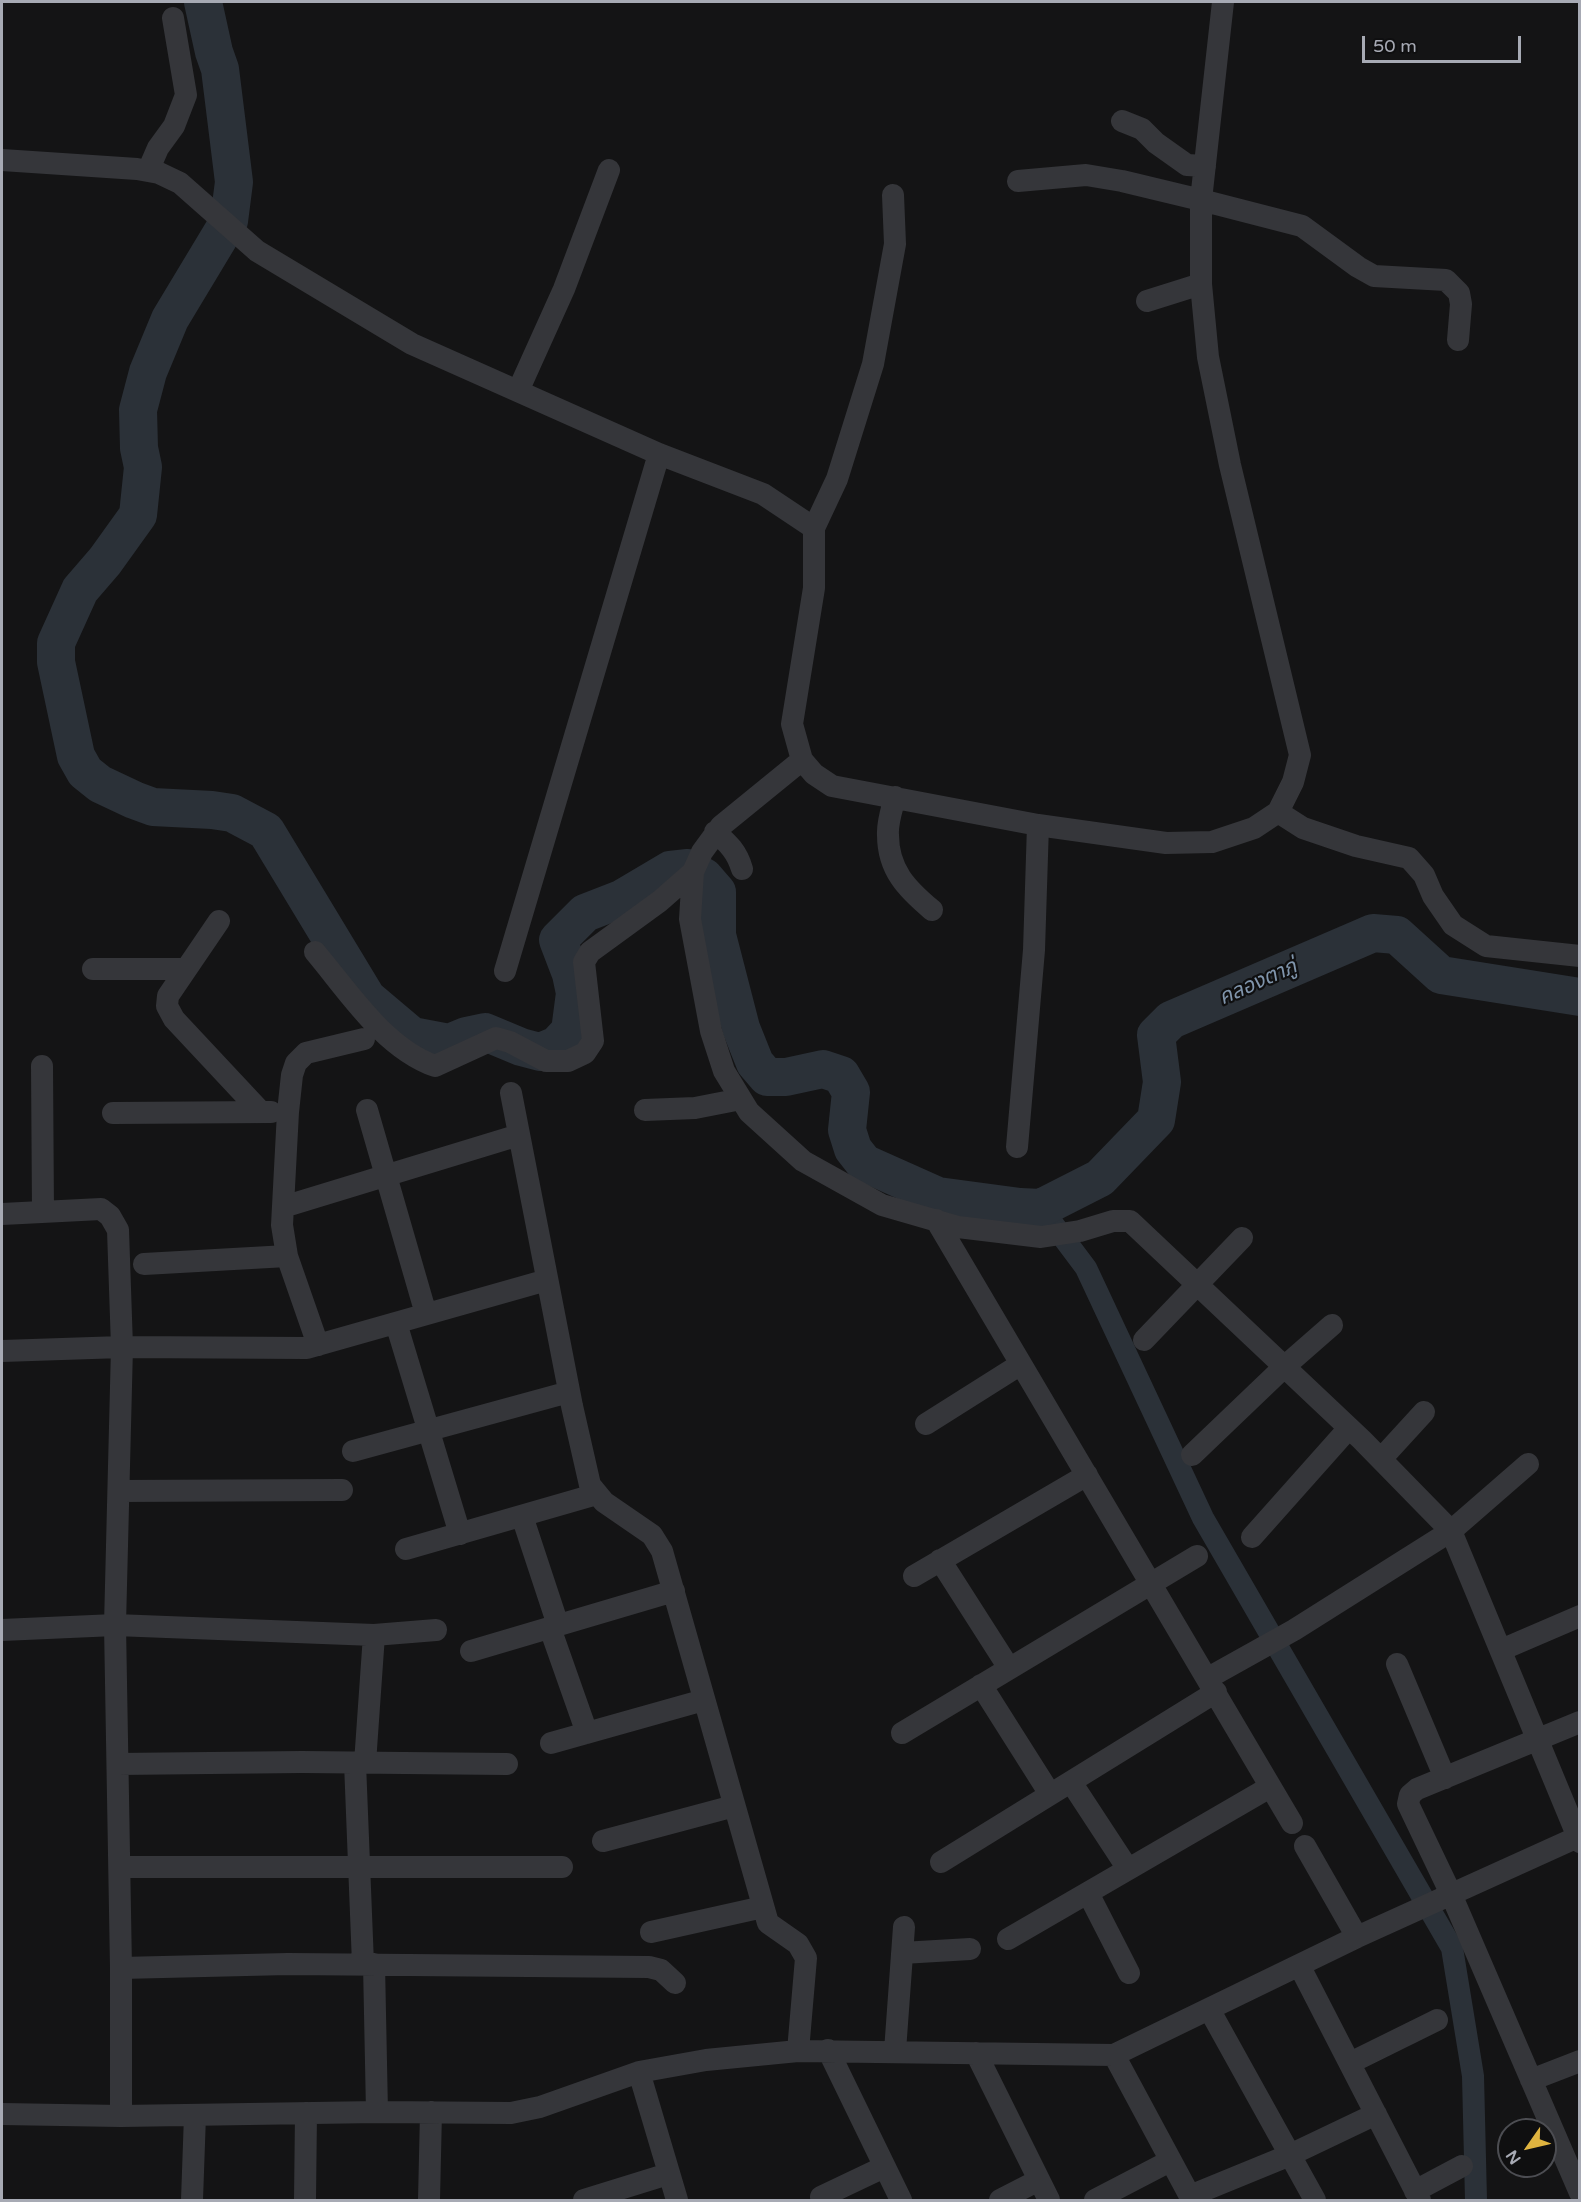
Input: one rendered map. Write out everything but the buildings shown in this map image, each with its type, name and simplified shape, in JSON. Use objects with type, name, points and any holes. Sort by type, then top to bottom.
[{"type":"street","points":[[893,195],[896,244],[873,364],[837,478],[814,528],[813,588],[792,724],[802,760],[814,774],[832,786],[1038,825],[1166,843],[1212,842],[1254,828],[1278,813],[1293,782],[1300,755],[1230,465],[1208,357],[1201,284],[1201,200],[1223,2]]},
{"type":"street","points":[[148,171],[158,148],[174,126],[186,95],[173,18]]},
{"type":"street","points":[[1122,121],[1142,129],[1186,165],[1205,166]]},
{"type":"street","points":[[2,160],[159,173],[180,183],[257,251],[412,344],[659,454],[763,494],[814,528]]},
{"type":"street","points":[[518,391],[564,289],[609,170]]},
{"type":"street","points":[[1018,181],[1086,175],[1122,181],[1302,226],[1374,276],[1446,280],[1460,293],[1458,340]]},
{"type":"street","points":[[1147,301],[1201,284]]},
{"type":"street","points":[[505,971],[659,454]]},
{"type":"street","points":[[2,2114],[121,2116],[525,2112],[639,2072],[705,2060],[798,2051],[1114,2055],[1357,1937],[1579,1838],[1450,1531],[1349,1428],[1130,1221],[1113,1221],[1080,1231],[1041,1238],[958,1227],[882,1205],[803,1161],[749,1112],[724,1071],[711,1031],[690,919],[693,872],[715,832],[802,760]]},
{"type":"street","points":[[895,797],[887,835],[893,864],[901,882],[932,910]]},
{"type":"street","points":[[1278,813],[1303,828],[1356,846],[1409,858],[1424,875],[1432,896],[1453,925],[1486,946],[1580,956]]},
{"type":"street","points":[[1017,1147],[1034,950],[1038,825]]},
{"type":"street","points":[[715,832],[732,846],[739,857],[742,869]]},
{"type":"street","points":[[315,951],[384,1034],[421,1061],[435,1066],[496,1038],[510,1042],[546,1061],[568,1061],[585,1053],[593,1041],[585,962],[590,952],[660,901],[693,872]]},
{"type":"street","points":[[219,921],[168,996],[167,1006],[174,1019],[261,1112]]},
{"type":"street","points":[[93,969],[185,969]]},
{"type":"street","points":[[318,1345],[286,1256],[282,1226],[292,1075],[296,1063],[306,1053],[364,1039]]},
{"type":"street","points":[[42,1066],[43,1212]]},
{"type":"street","points":[[511,1093],[569,1392],[591,1485],[604,1502],[652,1535],[662,1551],[768,1923],[798,1944],[807,1958],[798,2051]]},
{"type":"street","points":[[645,1110],[695,1108],[741,1099]]},
{"type":"street","points":[[367,1110],[426,1314]]},
{"type":"street","points":[[113,1113],[288,1112]]},
{"type":"street","points":[[283,1208],[519,1135]]},
{"type":"street","points":[[2,1214],[101,1209],[110,1216],[118,1230],[122,1347],[116,1625],[121,2116]]},
{"type":"street","points":[[936,1220],[1292,1823]]},
{"type":"street","points":[[1144,1340],[1242,1238]]},
{"type":"street","points":[[144,1264],[286,1256]]},
{"type":"street","points":[[2,1351],[122,1347],[307,1348],[547,1280]]},
{"type":"street","points":[[396,1323],[460,1533]]},
{"type":"street","points":[[1192,1455],[1284,1367],[1332,1326]]},
{"type":"street","points":[[926,1424],[1021,1364]]},
{"type":"street","points":[[353,1451],[569,1392]]},
{"type":"street","points":[[1381,1459],[1424,1412]]},
{"type":"street","points":[[1252,1537],[1349,1428]]},
{"type":"street","points":[[940,1862],[1071,1782],[1261,1649],[1450,1531],[1528,1464]]},
{"type":"street","points":[[914,1576],[1087,1475]]},
{"type":"street","points":[[119,1491],[342,1490]]},
{"type":"street","points":[[406,1549],[597,1494]]},
{"type":"street","points":[[522,1515],[587,1733]]},
{"type":"street","points":[[902,1733],[1197,1556]]},
{"type":"street","points":[[940,1560],[1009,1668]]},
{"type":"street","points":[[471,1652],[674,1591]]},
{"type":"street","points":[[1501,1650],[1580,1616]]},
{"type":"street","points":[[2,1630],[116,1625],[374,1635],[436,1630]]},
{"type":"street","points":[[374,1635],[360,1763],[360,1866],[369,1964],[377,2112]]},
{"type":"street","points":[[1397,1664],[1445,1778]]},
{"type":"street","points":[[981,1685],[1050,1794]]},
{"type":"street","points":[[551,1743],[704,1700]]},
{"type":"street","points":[[1580,1722],[1417,1789],[1410,1795],[1408,1804],[1443,1898],[1531,2080],[1580,2193]]},
{"type":"street","points":[[118,1764],[507,1764]]},
{"type":"street","points":[[1071,1782],[1128,1869]]},
{"type":"street","points":[[1008,1939],[1270,1787]]},
{"type":"street","points":[[603,1840],[734,1806]]},
{"type":"street","points":[[1305,1846],[1357,1937]]},
{"type":"street","points":[[120,1867],[562,1867]]},
{"type":"street","points":[[1088,1893],[1129,1973]]},
{"type":"street","points":[[651,1932],[763,1907]]},
{"type":"street","points":[[895,2051],[904,1927]]},
{"type":"street","points":[[902,1953],[970,1949]]},
{"type":"street","points":[[121,1968],[288,1964],[649,1967],[661,1970],[675,1983]]},
{"type":"street","points":[[1299,1965],[1418,2196],[1462,2166]]},
{"type":"street","points":[[1209,2009],[1315,2200]]},
{"type":"street","points":[[1350,2063],[1437,2020]]},
{"type":"street","points":[[828,2050],[901,2200]]},
{"type":"street","points":[[976,2053],[1049,2200]]},
{"type":"street","points":[[1114,2055],[1191,2198],[1376,2114]]},
{"type":"street","points":[[1531,2080],[1580,2061]]},
{"type":"street","points":[[639,2072],[677,2200]]},
{"type":"street","points":[[429,2200],[431,2112]]},
{"type":"street","points":[[305,2200],[306,2113]]},
{"type":"street","points":[[192,2200],[195,2115]]},
{"type":"street","points":[[1095,2200],[1170,2160]]},
{"type":"street","points":[[821,2197],[884,2167]]},
{"type":"street","points":[[584,2200],[668,2174]]},
{"type":"street","points":[[1000,2200],[1039,2180]]},
{"type":"waterway","name":"คลองตาภู่","points":[[203,2],[220,69],[234,182],[229,221],[170,319],[148,372],[138,410],[139,448],[143,467],[138,515],[105,561],[80,590],[56,643],[56,662],[76,756],[85,772],[100,784],[153,807],[232,813],[266,831],[367,998],[412,1036],[449,1043],[485,1032],[540,1052],[557,1045],[570,1031],[575,993],[571,974],[558,940],[585,913],[621,899],[670,870],[688,868],[704,877],[717,892],[717,935],[741,1028],[755,1063],[767,1077],[786,1077],[823,1069],[841,1075],[851,1092],[847,1130],[853,1149],[864,1163],[938,1196],[1041,1208],[1100,1178],[1156,1120],[1162,1082],[1156,1035],[1171,1020],[1373,933],[1397,935],[1441,975],[1580,997]]},
{"type":"waterway","points":[[1041,1208],[1086,1268],[1203,1518],[1452,1948],[1473,2076],[1476,2200]]}]
